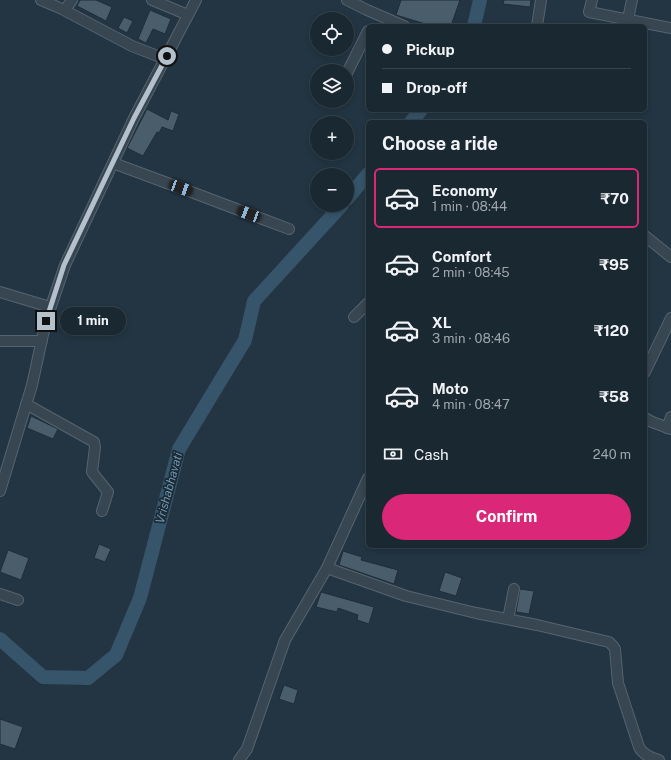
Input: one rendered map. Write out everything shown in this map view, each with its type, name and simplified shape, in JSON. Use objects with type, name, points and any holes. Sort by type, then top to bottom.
[{"type":"street","points":[[41,0],[65,10],[132,46],[165,58]]},
{"type":"street","points":[[65,10],[72,0]]},
{"type":"street","points":[[152,0],[188,15]]},
{"type":"street","points":[[0,491],[32,385],[46,321],[64,265],[134,118],[196,0]]},
{"type":"street","points":[[347,0],[399,24]]},
{"type":"street","points":[[537,24],[542,0]]},
{"type":"street","points":[[592,0],[589,12],[671,28]]},
{"type":"street","points":[[628,20],[632,0]]},
{"type":"street","points":[[371,24],[376,14]]},
{"type":"street","points":[[352,64],[366,35]]},
{"type":"street","points":[[113,163],[289,229]]},
{"type":"street","points":[[647,238],[671,257]]},
{"type":"street","points":[[0,292],[50,307]]},
{"type":"street","points":[[354,317],[366,305]]},
{"type":"street","points":[[647,368],[671,318]]},
{"type":"street","points":[[0,341],[42,341]]},
{"type":"street","points":[[26,404],[94,442],[95,448],[92,472],[108,492],[102,511]]},
{"type":"street","points":[[647,419],[669,428],[671,417]]},
{"type":"street","points":[[239,760],[247,749],[287,637],[327,568],[366,482]]},
{"type":"street","points":[[327,568],[406,596],[605,641],[613,646],[615,650],[618,683],[639,747],[648,756],[660,760]]},
{"type":"street","points":[[508,619],[514,589]]},
{"type":"street","points":[[0,594],[18,600]]},
{"type":"building","points":[[80,0],[96,0],[112,7],[106,21],[77,6]]},
{"type":"building","points":[[401,0],[460,0],[452,24],[425,24],[396,15]]},
{"type":"building","points":[[504,0],[531,0],[530,7],[503,4]]},
{"type":"building","points":[[150,10],[171,19],[165,34],[153,29],[146,43],[138,39]]},
{"type":"building","points":[[124,17],[133,21],[127,33],[118,28]]},
{"type":"building","points":[[147,109],[168,120],[171,111],[179,114],[173,131],[162,127],[159,133],[157,132],[143,156],[127,148]]},
{"type":"building","points":[[31,416],[58,429],[53,439],[27,428]]},
{"type":"building","points":[[99,544],[111,549],[105,562],[94,558]]},
{"type":"building","points":[[8,550],[29,558],[21,580],[0,572]]},
{"type":"building","points":[[343,551],[362,557],[361,560],[398,570],[394,584],[339,565]]},
{"type":"building","points":[[445,572],[462,578],[456,596],[439,591]]},
{"type":"building","points":[[520,589],[534,591],[529,614],[516,612]]},
{"type":"building","points":[[321,592],[374,607],[369,624],[357,620],[358,615],[338,608],[337,612],[316,607]]},
{"type":"building","points":[[284,685],[298,690],[294,704],[279,699]]},
{"type":"building","points":[[0,719],[23,727],[15,749],[0,744]]},
{"type":"waterway","name":"Vrishabhavati","points":[[474,24],[480,0]]},
{"type":"waterway","name":"Vrishabhavati","points":[[413,120],[419,112]]},
{"type":"waterway","name":"Vrishabhavati","points":[[354,191],[366,176]]},
{"type":"waterway","name":"Vrishabhavati","points":[[0,639],[43,677],[88,678],[116,655],[140,598],[179,449],[245,340],[254,301],[336,212]]},
{"type":"route","points":[[46,321],[64,265],[134,118],[167,56]]}]
